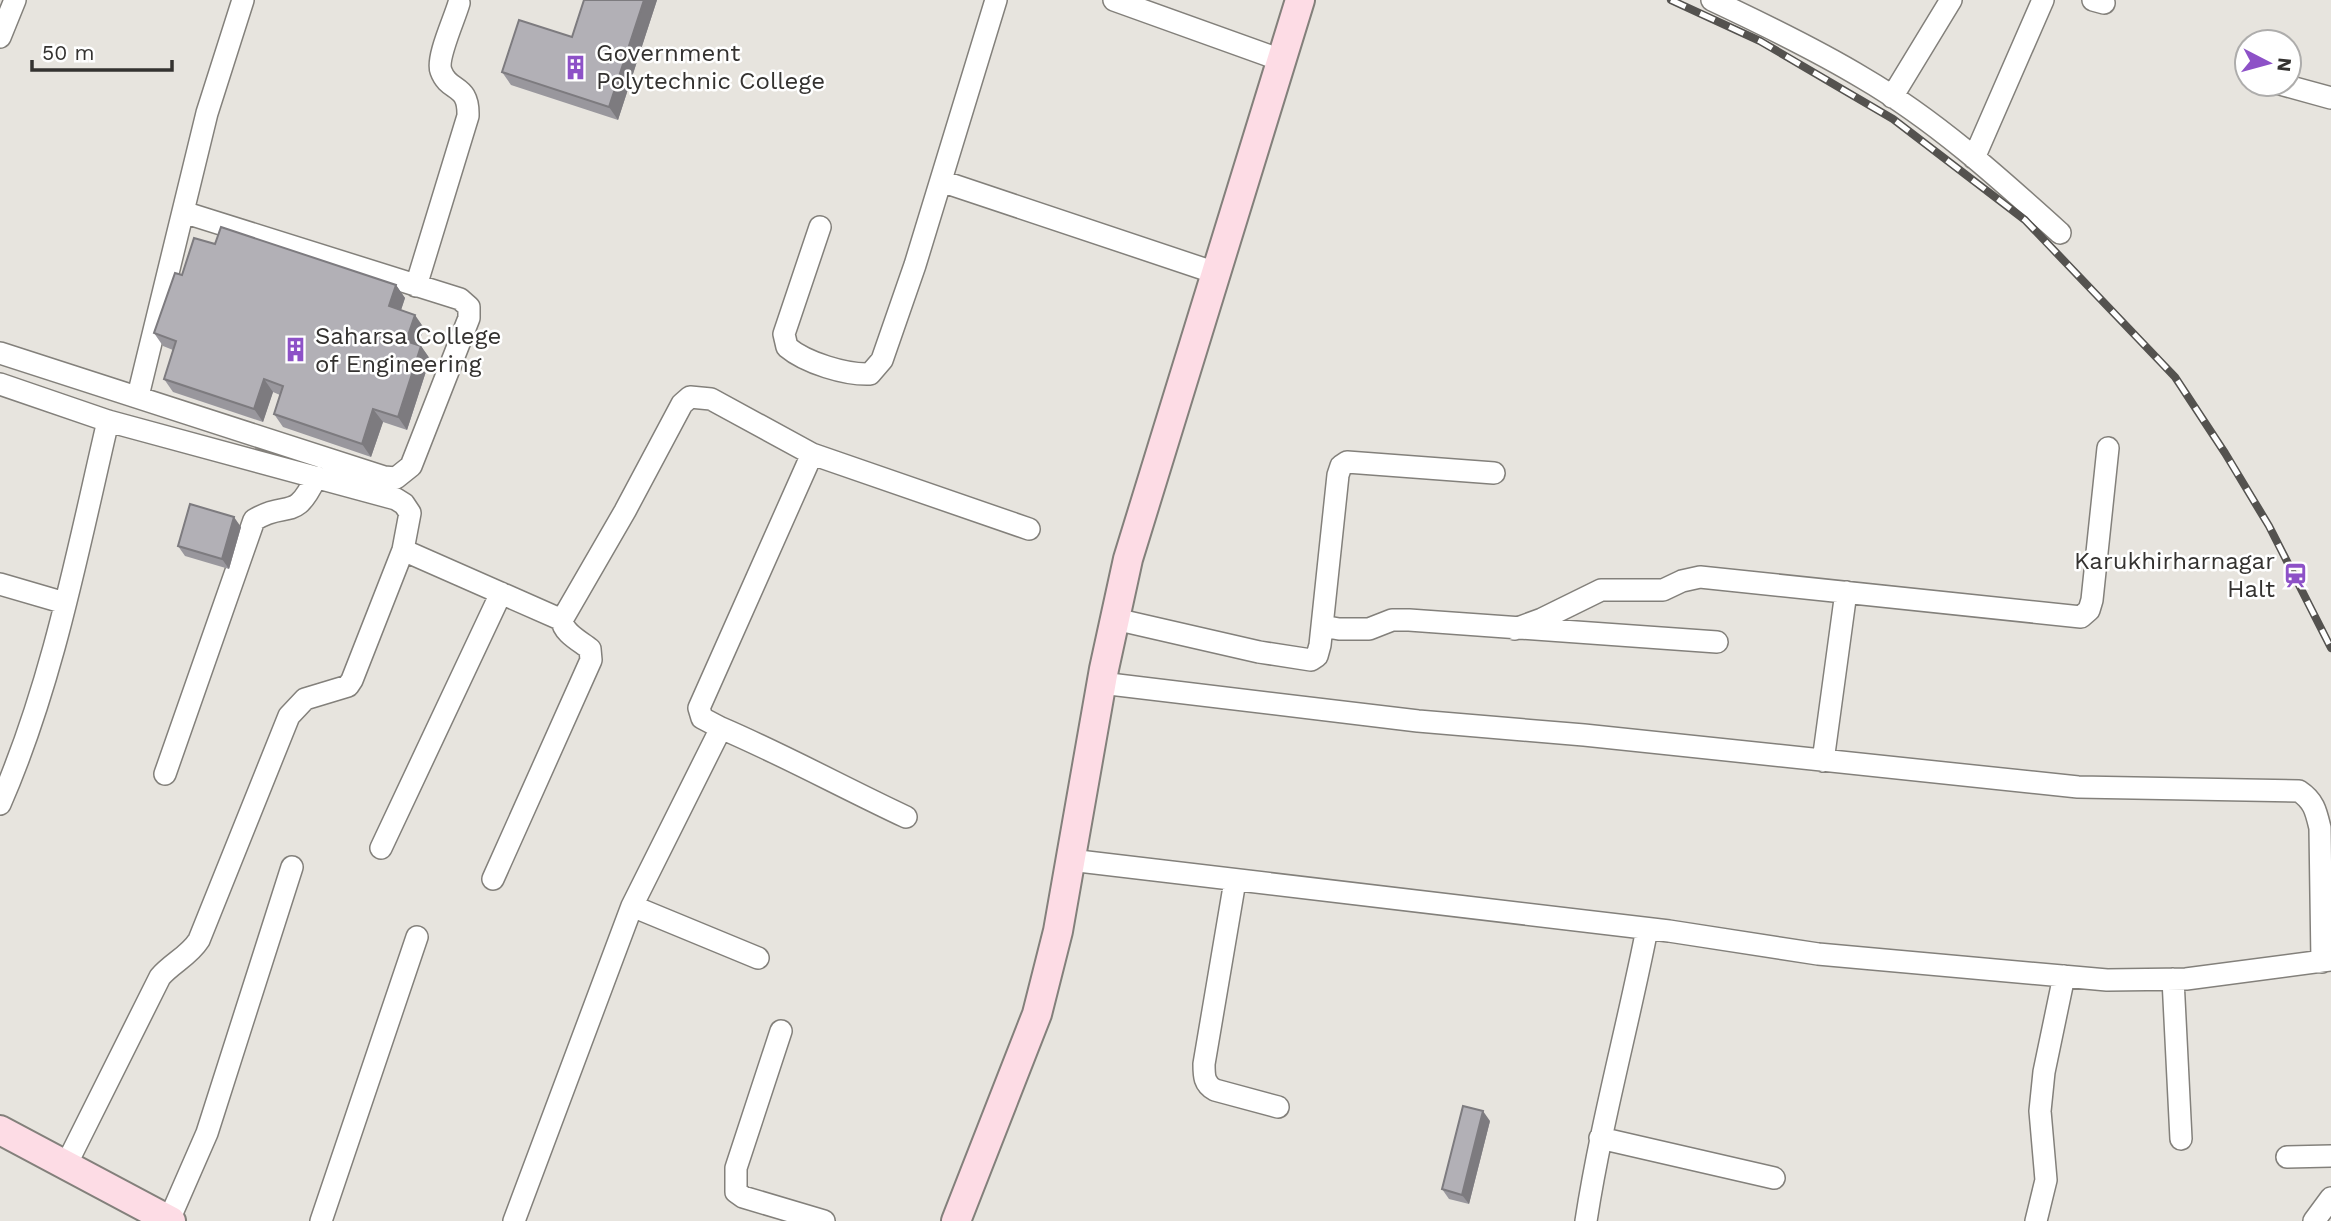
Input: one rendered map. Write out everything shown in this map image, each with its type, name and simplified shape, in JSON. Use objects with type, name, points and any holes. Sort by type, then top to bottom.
[{"type":"main road","points":[[956,1221],[1037,1014],[1058,931],[1101,683],[1128,559],[1300,0]]},
{"type":"main road","points":[[0,1130],[170,1220]]},
{"type":"street","points":[[0,37],[15,0]]},
{"type":"street","points":[[138,396],[207,113],[243,0]]},
{"type":"street","points":[[820,227],[785,334],[787,347],[797,356],[855,375],[870,374],[882,360],[941,181],[996,0]]},
{"type":"street","points":[[1114,0],[1281,60]]},
{"type":"street","points":[[1712,0],[1864,78],[1974,158],[2060,233]]},
{"type":"street","points":[[1892,97],[1951,0]]},
{"type":"street","points":[[1974,158],[2043,0]]},
{"type":"street","points":[[416,286],[468,116],[469,103],[465,95],[446,79],[440,70],[459,3]]},
{"type":"street","points":[[2303,90],[2331,98]]},
{"type":"street","points":[[941,181],[1216,273]]},
{"type":"street","points":[[0,353],[384,477],[396,478],[411,466],[468,318],[469,307],[460,299],[183,212]]},
{"type":"street","points":[[0,384],[108,421],[396,499],[404,504],[410,513],[403,550],[348,686],[305,699],[289,716],[199,940],[193,949],[170,965],[160,977],[66,1165]]},
{"type":"street","points":[[494,879],[591,660],[590,649],[566,631],[562,620],[625,511],[682,404],[690,397],[711,399],[813,454],[1029,529]]},
{"type":"street","points":[[0,804],[35,710],[65,603],[108,421]]},
{"type":"street","points":[[1515,629],[1601,590],[1663,590],[1691,578],[2081,617],[2089,610],[2092,600],[2108,449]]},
{"type":"street","points":[[813,454],[699,708],[702,718],[906,817]]},
{"type":"street","points":[[1115,619],[1259,652],[1311,660],[1317,656],[1322,626],[1341,466],[1347,462],[1494,473]]},
{"type":"street","points":[[165,774],[254,520],[264,514],[297,506],[307,497],[316,477]]},
{"type":"street","points":[[403,550],[562,620]]},
{"type":"street","points":[[0,584],[65,603]]},
{"type":"street","points":[[1823,761],[1846,592]]},
{"type":"street","points":[[381,848],[501,593]]},
{"type":"street","points":[[1322,626],[1369,629],[1392,620],[1409,620],[1717,642]]},
{"type":"street","points":[[1070,860],[1647,929],[1818,954],[2107,980],[2173,979],[2326,961],[2320,828],[2316,807],[2299,791],[2078,787],[1584,735],[1418,721],[1101,683]]},
{"type":"street","points":[[514,1221],[632,906],[721,728]]},
{"type":"street","points":[[170,1220],[207,1133],[292,867]]},
{"type":"street","points":[[1236,881],[1204,1078],[1208,1086],[1215,1090],[1278,1107]]},
{"type":"street","points":[[632,906],[758,958]]},
{"type":"street","points":[[1586,1221],[1601,1138],[1647,929]]},
{"type":"street","points":[[321,1221],[417,937]]},
{"type":"street","points":[[2036,1221],[2046,1180],[2040,1111],[2044,1072],[2064,976]]},
{"type":"street","points":[[2173,979],[2181,1139]]},
{"type":"street","points":[[781,1031],[736,1168],[736,1192],[743,1197],[824,1221]]},
{"type":"street","points":[[1601,1138],[1774,1178]]},
{"type":"street","points":[[2287,1157],[2331,1156]]},
{"type":"street","points":[[2314,1221],[2331,1198]]},
{"type":"building","name":"Government Polytechnic College","points":[[584,0],[644,0],[609,107],[502,72],[519,20],[572,37]]},
{"type":"building","name":"Saharsa College of Engineering","points":[[221,227],[396,285],[389,306],[415,315],[406,341],[421,346],[398,417],[373,409],[362,444],[274,414],[283,386],[264,379],[254,409],[164,379],[176,341],[154,333],[175,273],[182,275],[194,238],[215,244]]},
{"type":"building","points":[[190,504],[234,517],[222,559],[178,546]]},
{"type":"building","points":[[1463,1106],[1483,1111],[1462,1195],[1442,1189]]},
{"type":"railway","points":[[1671,0],[1760,41],[1893,119],[2025,220],[2175,377],[2269,526],[2331,648]]},
{"type":"place","name":"Government Polytechnic College","points":[[576,67]]},
{"type":"place","name":"Saharsa College of Engineering","points":[[295,350]]},
{"type":"place","name":"Karukhirharnagar Halt","points":[[2295,575]]}]
